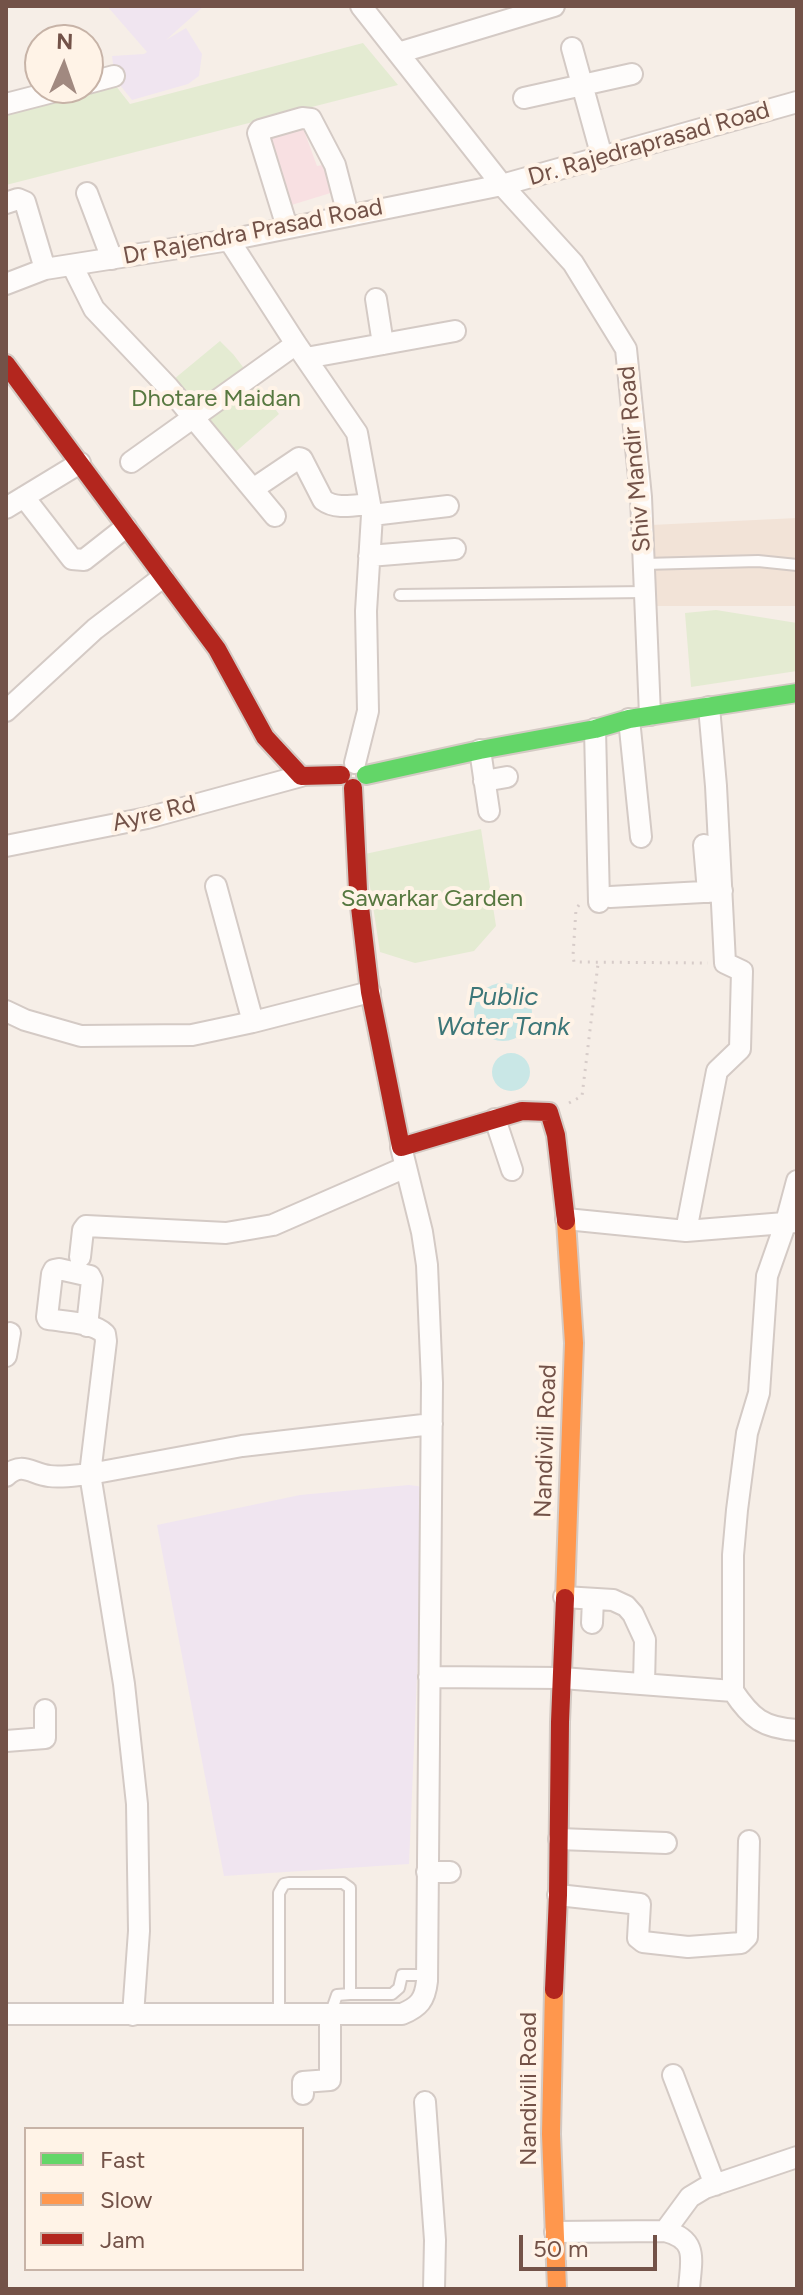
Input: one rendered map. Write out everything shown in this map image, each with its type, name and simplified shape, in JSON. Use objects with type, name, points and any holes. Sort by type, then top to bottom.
[{"type":"street","name":"Shiv Mandir Road","points":[[361,6],[502,185],[573,263],[626,349],[641,497],[645,592],[640,717],[641,837]]},
{"type":"street","points":[[398,53],[502,13],[554,6]]},
{"type":"street","points":[[572,48],[602,157]]},
{"type":"street","points":[[524,98],[632,74]]},
{"type":"street","points":[[104,79],[114,76]]},
{"type":"street","name":"Dr. Rajedraprasad Road","points":[[502,185],[797,102]]},
{"type":"street","points":[[287,227],[258,133],[302,118],[311,119],[335,165],[348,215]]},
{"type":"street","name":"Dr Rajendra Prasad Road","points":[[6,284],[45,269],[229,240],[502,185]]},
{"type":"street","points":[[6,203],[18,199],[25,202],[45,269]]},
{"type":"street","points":[[84,199],[107,260]]},
{"type":"street","points":[[6,2014],[402,2014],[415,2009],[426,1991],[432,1424],[427,1265],[370,992],[358,890],[354,775],[368,711],[366,611],[371,509],[357,433],[229,240]]},
{"type":"street","points":[[72,265],[94,309],[194,416],[275,516]]},
{"type":"street","points":[[376,299],[383,344]]},
{"type":"street","points":[[131,462],[194,416],[301,351],[383,344],[455,331]]},
{"type":"street","points":[[8,371],[217,649],[265,737],[301,776],[354,775],[595,729],[640,717],[797,693]]},
{"type":"street","points":[[253,489],[299,458],[327,504],[371,509],[448,506]]},
{"type":"street","points":[[6,508],[80,463]]},
{"type":"street","points":[[24,497],[72,559],[77,561],[84,560],[126,527]]},
{"type":"street","points":[[369,556],[455,549]]},
{"type":"street","points":[[6,711],[95,629],[163,577]]},
{"type":"street","points":[[709,707],[716,786],[715,891]]},
{"type":"street","points":[[595,729],[604,900],[715,891]]},
{"type":"street","points":[[480,750],[489,811]]},
{"type":"street","name":"Ayre Rd","points":[[6,846],[147,818],[301,776]]},
{"type":"street","points":[[484,781],[507,777]]},
{"type":"street","points":[[686,1231],[717,1071],[740,1049],[742,971],[725,963],[715,891],[704,845]]},
{"type":"street","points":[[216,886],[253,1022]]},
{"type":"street","points":[[6,1011],[25,1020],[81,1036],[192,1035],[370,992]]},
{"type":"street","points":[[80,1257],[86,1226],[226,1233],[273,1225],[404,1157],[495,1119],[522,1111],[549,1112]]},
{"type":"street","name":"Nandivili Road","points":[[549,1112],[556,1135],[569,1243],[574,1343],[554,1964],[551,2134],[557,2289]]},
{"type":"street","points":[[495,1119],[512,1170]]},
{"type":"street","points":[[797,1181],[791,1222],[767,1276],[759,1393],[747,1433],[733,1555],[733,1691],[750,1716],[771,1726],[797,1730]]},
{"type":"street","points":[[566,1219],[686,1231],[791,1222]]},
{"type":"street","points":[[87,1326],[101,1329],[106,1341],[90,1474],[124,1684],[137,1804],[139,1931],[133,2015]]},
{"type":"street","points":[[6,1356],[10,1333]]},
{"type":"street","points":[[8,1468],[22,1467],[50,1476],[90,1474],[242,1446],[432,1424]]},
{"type":"street","points":[[564,1597],[618,1602],[633,1614],[645,1640],[644,1684]]},
{"type":"street","points":[[592,1623],[593,1599]]},
{"type":"street","points":[[429,1677],[562,1678],[733,1691]]},
{"type":"street","points":[[6,1741],[45,1738],[45,1710]]},
{"type":"street","points":[[559,1839],[666,1843]]},
{"type":"street","points":[[558,1895],[640,1904],[638,1938],[643,1942],[688,1947],[741,1943],[747,1937],[749,1841]]},
{"type":"street","points":[[427,1872],[450,1872]]},
{"type":"street","points":[[303,2094],[303,2082],[330,2080],[330,2015]]},
{"type":"street","points":[[673,2075],[715,2185]]},
{"type":"street","points":[[425,2102],[435,2240],[434,2289]]},
{"type":"street","points":[[665,2231],[690,2197],[715,2185],[797,2157]]},
{"type":"street","points":[[555,2232],[665,2231],[677,2234],[689,2244],[692,2254],[689,2289]]},
{"type":"lane","points":[[644,564],[758,561],[797,565]]},
{"type":"lane","points":[[400,595],[645,592]]},
{"type":"lane","points":[[279,2015],[279,1893],[284,1884],[343,1883],[350,1888],[350,1994]]},
{"type":"lane","points":[[330,2015],[337,1995],[392,1994],[399,1988],[402,1975],[427,1975]]},
{"type":"path","points":[[604,900],[582,903],[576,909],[574,962],[725,963]]},
{"type":"path","points":[[549,1112],[582,1096],[598,964]]},
{"type":"shaded area","points":[[107,6],[204,6],[166,40],[186,28],[202,54],[199,76],[188,84],[132,100],[115,79],[112,56],[147,52]]},
{"type":"shaded area","points":[[302,125],[317,166],[329,164],[337,191],[285,207],[261,137]]},
{"type":"shaded area","points":[[797,518],[797,606],[655,606],[651,525]]},
{"type":"shaded area","points":[[409,1485],[425,1487],[409,1864],[224,1876],[157,1525],[300,1495]]},
{"type":"green space","points":[[363,43],[398,85],[6,185],[6,108],[24,103],[104,104],[104,83],[112,81],[130,104]]},
{"type":"green space","name":"Dhotare Maidan","points":[[220,341],[279,414],[224,462],[185,428],[162,389]]},
{"type":"green space","points":[[716,610],[797,623],[797,671],[691,687],[685,613]]},
{"type":"green space","name":"Sawarkar Garden","points":[[481,829],[496,926],[474,951],[415,963],[380,952],[365,854]]},
{"type":"water","name":"Public Water Tank","points":[[503,983],[514,985],[523,992],[530,1001],[530,1023],[523,1032],[514,1039],[503,1041],[492,1039],[483,1032],[476,1023],[474,1012],[476,1001],[483,992],[492,985]]},
{"type":"water","name":"Public Water Tank","points":[[511,1053],[525,1058],[530,1072],[525,1086],[511,1091],[497,1086],[492,1072],[497,1058]]},
{"type":"traffic: fast","points":[[366,775],[595,729],[629,719],[797,693]]},
{"type":"traffic: slow","points":[[565,1598],[574,1343],[566,1221]]},
{"type":"traffic: slow","points":[[554,1990],[551,2134],[557,2289]]},
{"type":"traffic: jam","points":[[6,364],[217,649],[265,737],[301,776],[341,775]]},
{"type":"traffic: jam","points":[[353,788],[358,890],[370,992],[401,1147],[522,1111],[549,1112],[556,1135],[566,1221]]},
{"type":"traffic: jam","points":[[554,1990],[565,1598]]}]
